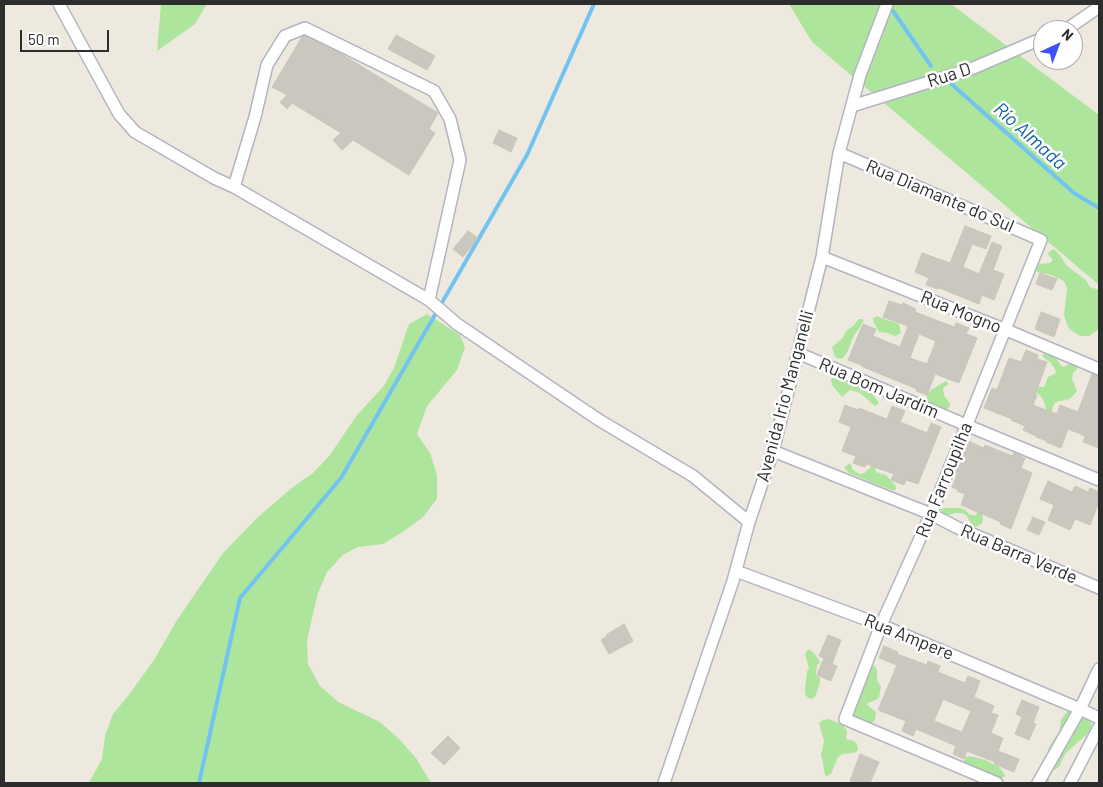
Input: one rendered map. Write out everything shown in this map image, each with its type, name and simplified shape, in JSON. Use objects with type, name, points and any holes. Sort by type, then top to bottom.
[{"type":"street","points":[[59,4],[119,114],[136,132],[429,300],[457,324],[598,420],[693,476],[749,522]]},
{"type":"street","name":"Avenida Irio Manganelli","points":[[664,783],[736,571],[749,522],[773,451],[822,257],[839,153],[860,75],[887,4]]},
{"type":"street","points":[[1080,20],[1099,7]]},
{"type":"street","points":[[234,188],[267,65],[285,36],[305,28],[434,92],[450,119],[460,160],[429,300]]},
{"type":"street","name":"Rua D","points":[[852,106],[970,69],[1033,42]]},
{"type":"street","name":"Rua Diamante do Sul","points":[[839,153],[1041,240]]},
{"type":"street","name":"Rua Farroupilha","points":[[997,783],[845,719],[881,625],[931,514],[1041,240]]},
{"type":"street","name":"Rua Mogno","points":[[822,257],[1099,369]]},
{"type":"street","name":"Rua Bom Jardim","points":[[798,352],[1099,480]]},
{"type":"street","name":"Rua Barra Verde","points":[[773,451],[931,514],[1099,588]]},
{"type":"street","name":"Rua Ampere","points":[[736,571],[881,625],[1099,718]]},
{"type":"street","points":[[1038,783],[1080,709],[1099,669]]},
{"type":"street","points":[[1070,783],[1099,727]]},
{"type":"green space","points":[[161,4],[207,4],[195,24],[157,51]]},
{"type":"green space","points":[[789,4],[951,4],[1033,66],[1033,70],[1039,70],[1099,115],[1099,285],[812,42]]},
{"type":"green space","points":[[1054,249],[1067,266],[1086,280],[1090,287],[1099,290],[1099,329],[1089,336],[1080,336],[1068,327],[1064,315],[1067,288],[1064,281],[1051,275],[1037,272],[1036,267],[1040,264],[1050,263],[1053,260],[1048,254]]},
{"type":"green space","points":[[427,314],[460,335],[465,347],[457,370],[427,406],[417,434],[430,453],[437,475],[437,499],[423,517],[404,531],[383,544],[358,547],[343,555],[327,572],[318,593],[307,640],[308,664],[320,686],[338,702],[380,722],[416,758],[431,783],[89,783],[102,759],[105,736],[113,714],[154,660],[177,620],[223,553],[258,517],[293,487],[313,473],[330,455],[357,415],[383,387],[394,368],[409,324]]},
{"type":"green space","points":[[876,316],[899,324],[901,333],[895,336],[879,332],[873,319]]},
{"type":"green space","points":[[859,319],[864,320],[854,335],[847,353],[843,358],[835,357],[832,347],[843,338],[846,331]]},
{"type":"green space","points":[[1046,353],[1054,356],[1064,367],[1073,364],[1077,368],[1073,373],[1072,379],[1077,391],[1070,399],[1056,402],[1052,411],[1049,412],[1040,395],[1031,390],[1036,387],[1044,387],[1048,377],[1056,373],[1050,362],[1042,355]]},
{"type":"green space","points":[[837,375],[870,390],[879,403],[875,406],[860,393],[850,390],[842,397],[832,385],[831,379]]},
{"type":"green space","points":[[946,381],[949,384],[943,390],[950,404],[949,408],[944,410],[933,405],[927,399],[927,395],[931,390]]},
{"type":"green space","points":[[850,463],[853,470],[860,474],[872,466],[875,467],[876,472],[886,475],[896,486],[896,490],[891,490],[849,473],[845,467]]},
{"type":"green space","points":[[944,508],[960,508],[975,516],[978,511],[983,513],[982,523],[975,527],[966,515],[962,513],[946,516],[942,514],[941,510]]},
{"type":"green space","points":[[809,649],[820,663],[817,665],[816,675],[820,678],[820,683],[815,697],[812,699],[808,698],[805,694],[807,671],[809,668],[805,654]]},
{"type":"green space","points":[[868,666],[875,666],[877,680],[881,687],[879,697],[867,705],[876,712],[875,720],[868,725],[854,719],[852,714],[853,702],[861,693]]},
{"type":"green space","points":[[1070,710],[1073,710],[1071,741],[1079,711],[1090,718],[1092,728],[1065,754],[1059,767],[1049,773],[1049,783],[1034,783],[1046,759],[1049,747],[1059,732],[1061,720]]},
{"type":"green space","points":[[829,719],[843,725],[847,731],[846,739],[854,741],[857,744],[858,750],[854,753],[842,754],[838,757],[831,774],[826,777],[821,755],[824,741],[819,723]]},
{"type":"green space","points":[[969,756],[986,760],[998,766],[1005,776],[998,781],[965,767],[964,761]]},
{"type":"building","points":[[396,35],[435,56],[427,70],[388,49]]},
{"type":"building","points":[[305,36],[338,52],[438,113],[429,129],[435,133],[409,175],[353,140],[342,150],[333,140],[341,133],[292,103],[287,109],[280,102],[287,95],[272,87],[302,37]]},
{"type":"building","points":[[499,130],[517,138],[511,152],[493,143]]},
{"type":"building","points":[[965,226],[991,236],[986,249],[972,244],[963,267],[979,274],[992,242],[1002,246],[993,270],[1004,274],[994,300],[982,295],[979,304],[939,288],[926,285],[929,278],[915,272],[922,253],[950,263]]},
{"type":"building","points":[[468,231],[478,238],[463,257],[453,249]]},
{"type":"building","points":[[1040,273],[1057,279],[1052,290],[1036,284]]},
{"type":"building","points":[[889,301],[902,305],[903,303],[916,309],[915,312],[954,327],[956,323],[969,328],[966,334],[977,338],[959,383],[935,374],[927,395],[848,360],[863,324],[876,329],[873,336],[900,347],[908,326],[883,317]],"holes":[[[919,334],[936,341],[927,364],[910,358]]]},
{"type":"building","points":[[1041,312],[1060,319],[1054,337],[1035,329]]},
{"type":"building","points":[[1026,350],[1038,355],[1037,359],[1047,362],[1033,405],[1057,414],[1060,405],[1078,412],[1092,374],[1099,376],[1099,448],[1083,442],[1085,436],[1068,429],[1061,448],[1023,430],[1025,426],[1012,419],[984,408],[992,388],[997,390],[1009,358],[1021,362]]},
{"type":"building","points":[[845,405],[858,410],[859,408],[887,419],[892,406],[905,411],[900,422],[927,433],[931,423],[941,427],[918,484],[906,480],[904,485],[891,480],[894,474],[866,464],[865,467],[853,463],[856,456],[842,451],[851,427],[839,422]]},
{"type":"building","points":[[968,441],[984,448],[985,445],[1012,456],[1014,453],[1025,458],[1021,468],[1032,473],[1011,529],[1000,524],[1001,522],[961,505],[965,494],[952,487]]},
{"type":"building","points":[[1048,481],[1072,492],[1075,486],[1088,492],[1090,488],[1099,492],[1099,502],[1090,525],[1075,519],[1070,530],[1048,520],[1054,505],[1040,499]]},
{"type":"building","points":[[1033,517],[1045,522],[1039,535],[1027,530]]},
{"type":"building","points":[[624,624],[633,641],[609,654],[601,640]]},
{"type":"building","points":[[828,635],[841,640],[832,664],[837,666],[831,681],[817,675],[824,658],[819,656]]},
{"type":"building","points":[[884,646],[898,652],[897,654],[927,665],[928,661],[940,666],[938,672],[965,683],[968,676],[980,681],[974,697],[994,706],[991,713],[998,715],[991,733],[1003,738],[998,751],[1019,759],[1014,772],[967,751],[964,759],[953,754],[956,746],[916,729],[913,736],[902,731],[906,721],[878,710],[897,665],[879,658]],"holes":[[[943,699],[971,711],[962,732],[934,721]]]},
{"type":"building","points":[[1022,700],[1039,707],[1033,723],[1036,724],[1029,740],[1015,734],[1022,717],[1016,714]]},
{"type":"building","points":[[448,736],[460,748],[444,765],[431,753]]},
{"type":"building","points":[[860,754],[879,762],[870,783],[850,781]]},
{"type":"waterway","points":[[199,783],[240,598],[341,478],[527,155],[594,4]]},
{"type":"waterway","name":"Río Almada","points":[[893,11],[931,66]]},
{"type":"waterway","name":"Río Almada","points":[[947,80],[1074,193],[1099,208]]}]
